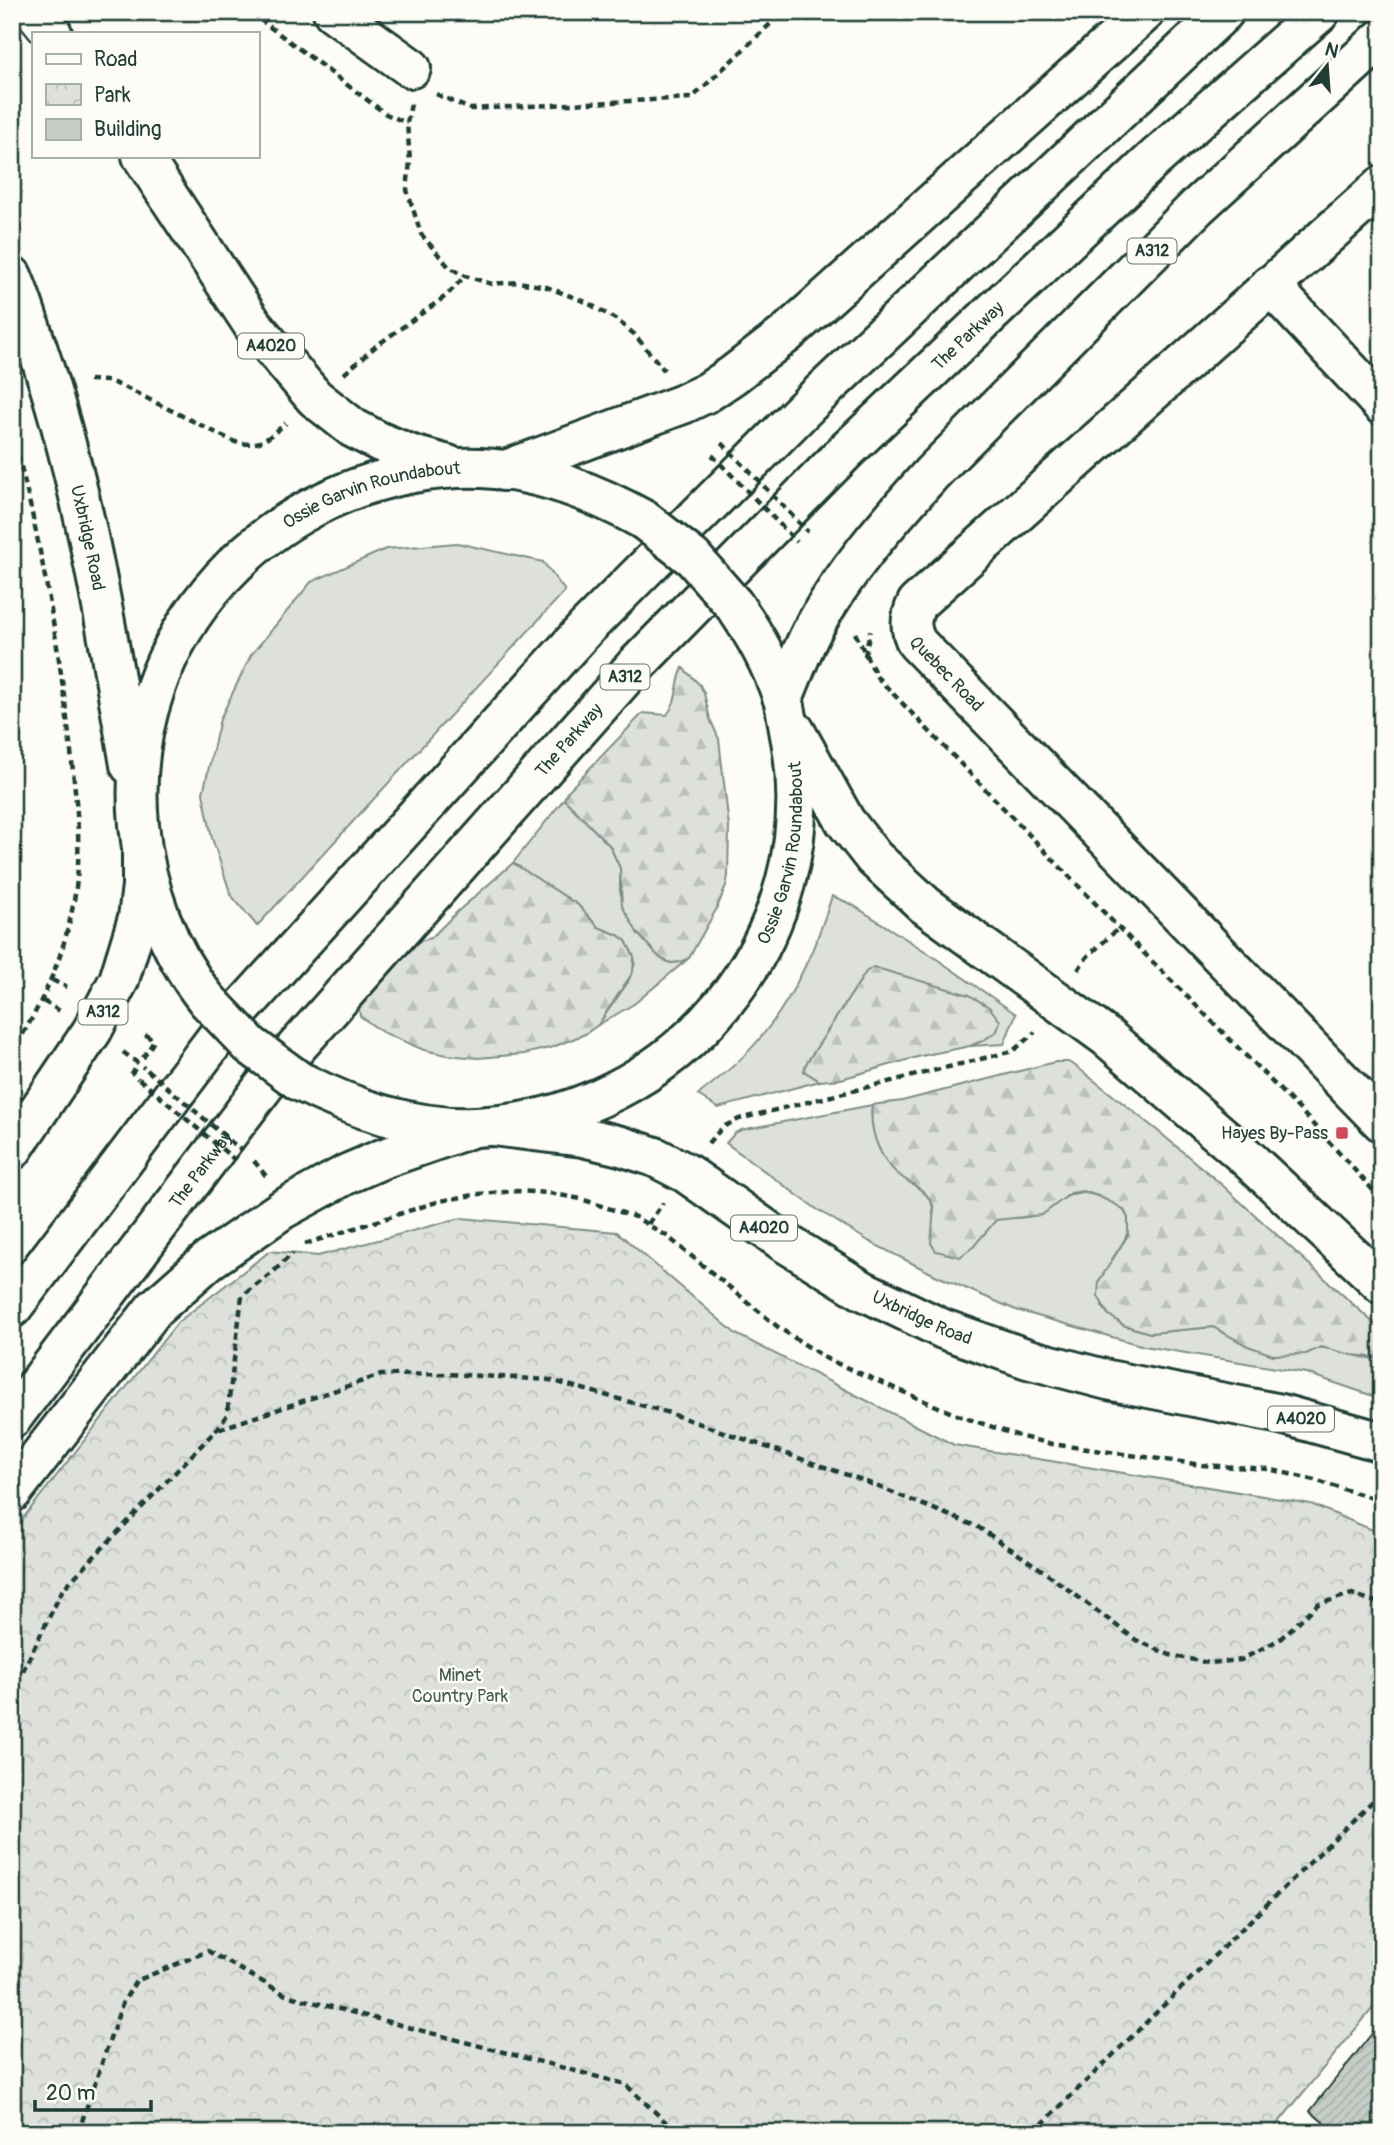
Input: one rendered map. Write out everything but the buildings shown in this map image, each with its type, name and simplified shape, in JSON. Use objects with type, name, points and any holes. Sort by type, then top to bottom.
[{"type":"main road","points":[[35,12],[51,32]]},
{"type":"main road","points":[[333,12],[421,79]]},
{"type":"main road","points":[[503,471],[657,415],[708,392],[733,375],[786,334],[1145,12]]},
{"type":"main road","points":[[12,1308],[224,1028],[586,628],[808,404],[1224,12]]},
{"type":"main road","name":"The Parkway","points":[[12,1418],[277,1069],[634,667],[856,442],[1152,162],[1320,12]]},
{"type":"main road","name":"A312","points":[[785,708],[812,631],[832,597],[894,515],[1197,207],[1382,38]]},
{"type":"main road","name":"A4020","points":[[143,158],[253,325],[315,398],[353,428],[380,442],[412,455],[460,468]]},
{"type":"main road","name":"Quebec Road","points":[[1382,186],[917,603],[911,621],[911,634],[917,643],[1382,1122]]},
{"type":"main road","name":"Uxbridge Road","points":[[12,276],[61,421],[80,497],[94,559],[137,805]]},
{"type":"main road","points":[[1270,285],[1382,405]]},
{"type":"main road","name":"Ossie Garvin Roundabout","points":[[460,468],[537,476],[574,486],[610,501],[644,520],[693,558],[734,605],[761,649],[785,708],[794,760],[797,802],[785,887],[770,927],[751,965],[732,994],[684,1046],[627,1086],[562,1113],[483,1127],[413,1122],[373,1113],[335,1099],[299,1081],[250,1045],[207,1000],[184,967],[166,931],[151,893],[142,854],[137,805],[140,755],[150,707],[166,661],[190,618],[220,579],[258,544],[311,507],[346,491],[383,480],[460,468]]},
{"type":"main road","points":[[785,708],[845,821],[874,858],[900,884],[1108,1038],[1245,1156],[1382,1284]]},
{"type":"main road","name":"A312","points":[[12,1150],[92,1031],[119,980],[138,918],[142,854]]},
{"type":"main road","points":[[12,1492],[154,1309],[208,1262],[283,1209],[347,1174],[382,1159],[483,1127]]},
{"type":"main road","name":"Uxbridge Road","points":[[483,1127],[583,1137],[655,1157],[686,1174],[784,1242],[862,1290],[956,1334],[1028,1359],[1108,1380],[1281,1414],[1382,1442]]},
{"type":"path","points":[[250,12],[386,114],[407,122],[410,161],[407,190],[421,234],[449,267],[465,276],[492,284],[518,282],[547,287],[586,302],[618,320],[634,334],[670,379]]},
{"type":"path","points":[[421,79],[470,108],[692,98],[783,12]]},
{"type":"path","points":[[352,367],[376,346],[446,296],[465,276]]},
{"type":"path","points":[[89,380],[108,381],[122,386],[235,442],[248,445],[265,441],[283,425]]},
{"type":"path","points":[[12,432],[35,528],[66,706],[77,816],[78,868],[74,899],[52,980],[12,1052]]},
{"type":"path","points":[[722,443],[808,532]]},
{"type":"path","points":[[712,455],[802,550]]},
{"type":"path","points":[[853,631],[877,677],[1119,929],[1300,1110],[1382,1200]]},
{"type":"path","points":[[1079,969],[1087,957],[1119,929]]},
{"type":"path","points":[[52,980],[68,987]]},
{"type":"path","points":[[43,1000],[57,1010]]},
{"type":"path","points":[[712,1137],[723,1126],[738,1119],[1013,1051],[1026,1042],[1040,1025]]},
{"type":"path","points":[[143,1033],[154,1041],[143,1058]]},
{"type":"path","points":[[128,1055],[139,1063]]},
{"type":"path","points":[[135,1069],[132,1073],[235,1160]]},
{"type":"path","points":[[147,1070],[242,1151]]},
{"type":"path","points":[[304,1244],[440,1201],[516,1191],[581,1199],[648,1224],[688,1252],[753,1308],[803,1344],[853,1371],[957,1415],[1052,1444],[1202,1465],[1268,1469],[1382,1501]]},
{"type":"path","points":[[648,1224],[662,1205]]},
{"type":"path","points":[[12,1693],[63,1589],[228,1415],[242,1296],[294,1252]]},
{"type":"path","points":[[217,1429],[381,1375],[448,1374],[550,1380],[666,1412],[859,1479],[978,1527],[1042,1570],[1136,1640],[1170,1655],[1209,1663],[1241,1661],[1280,1639],[1318,1604],[1352,1594],[1382,1604]]},
{"type":"path","points":[[1033,2133],[1382,1792]]},
{"type":"path","points":[[78,2133],[122,2004],[136,1981],[208,1951],[286,1995],[625,2084],[670,2126],[674,2133]]},
{"type":"green space","points":[[457,543],[543,562],[565,591],[257,926],[231,895],[212,838],[203,793],[220,719],[251,655],[311,582],[386,549]]},
{"type":"green space","points":[[683,668],[700,685],[719,739],[729,827],[728,876],[717,908],[689,958],[671,963],[660,958],[638,934],[622,906],[620,868],[610,846],[564,799],[567,792],[643,713],[667,715]]},
{"type":"green space","points":[[564,799],[610,846],[620,868],[620,892],[638,934],[660,958],[670,963],[689,958],[634,1004],[598,1025],[628,982],[635,963],[626,941],[598,927],[578,905],[513,863]]},
{"type":"green space","points":[[513,863],[578,905],[598,927],[626,941],[634,957],[633,972],[598,1025],[585,1034],[553,1047],[524,1054],[478,1058],[424,1050],[382,1032],[360,1016],[359,1008],[417,942],[431,938]]},
{"type":"green space","points":[[832,896],[851,904],[928,953],[1016,1014],[1004,1044],[970,1046],[984,1040],[969,995],[866,972],[806,1064],[804,1071],[820,1081],[718,1108],[698,1095],[758,1041],[787,1001],[820,932]]},
{"type":"green space","points":[[873,967],[969,995],[989,1007],[1000,1021],[997,1031],[970,1046],[921,1056],[841,1079],[820,1081],[804,1071],[806,1064],[866,972]]},
{"type":"green space","points":[[1055,1062],[1068,1062],[1077,1067],[1221,1184],[1378,1327],[1382,1334],[1382,1358],[1352,1355],[1321,1347],[1306,1354],[1273,1355],[1248,1346],[1213,1327],[1150,1333],[1123,1325],[1108,1314],[1098,1296],[1099,1281],[1128,1235],[1128,1218],[1124,1210],[1115,1204],[1083,1191],[1071,1193],[1042,1215],[996,1220],[974,1246],[960,1257],[936,1251],[931,1243],[934,1208],[932,1202],[922,1190],[895,1171],[882,1155],[872,1126],[872,1105],[902,1101]]},
{"type":"green space","points":[[872,1105],[872,1126],[883,1155],[896,1171],[928,1197],[933,1214],[974,1246],[994,1221],[1042,1212],[1073,1194],[1093,1195],[1110,1201],[1124,1210],[1129,1223],[1127,1235],[1108,1269],[1102,1306],[1123,1325],[1150,1333],[1214,1327],[1248,1346],[1329,1348],[1373,1359],[1382,1358],[1382,1399],[1306,1373],[1144,1346],[1016,1310],[935,1275],[870,1242],[815,1208],[726,1143],[741,1130]]},
{"type":"green space","name":"Minet Country Park","points":[[461,1218],[617,1232],[736,1334],[954,1445],[1311,1504],[1382,1534],[1382,1997],[1270,2133],[12,2133],[12,1532],[178,1322],[270,1251],[318,1256]]},
{"type":"place","name":"Hayes By-Pass","points":[[1342,1133]]}]
